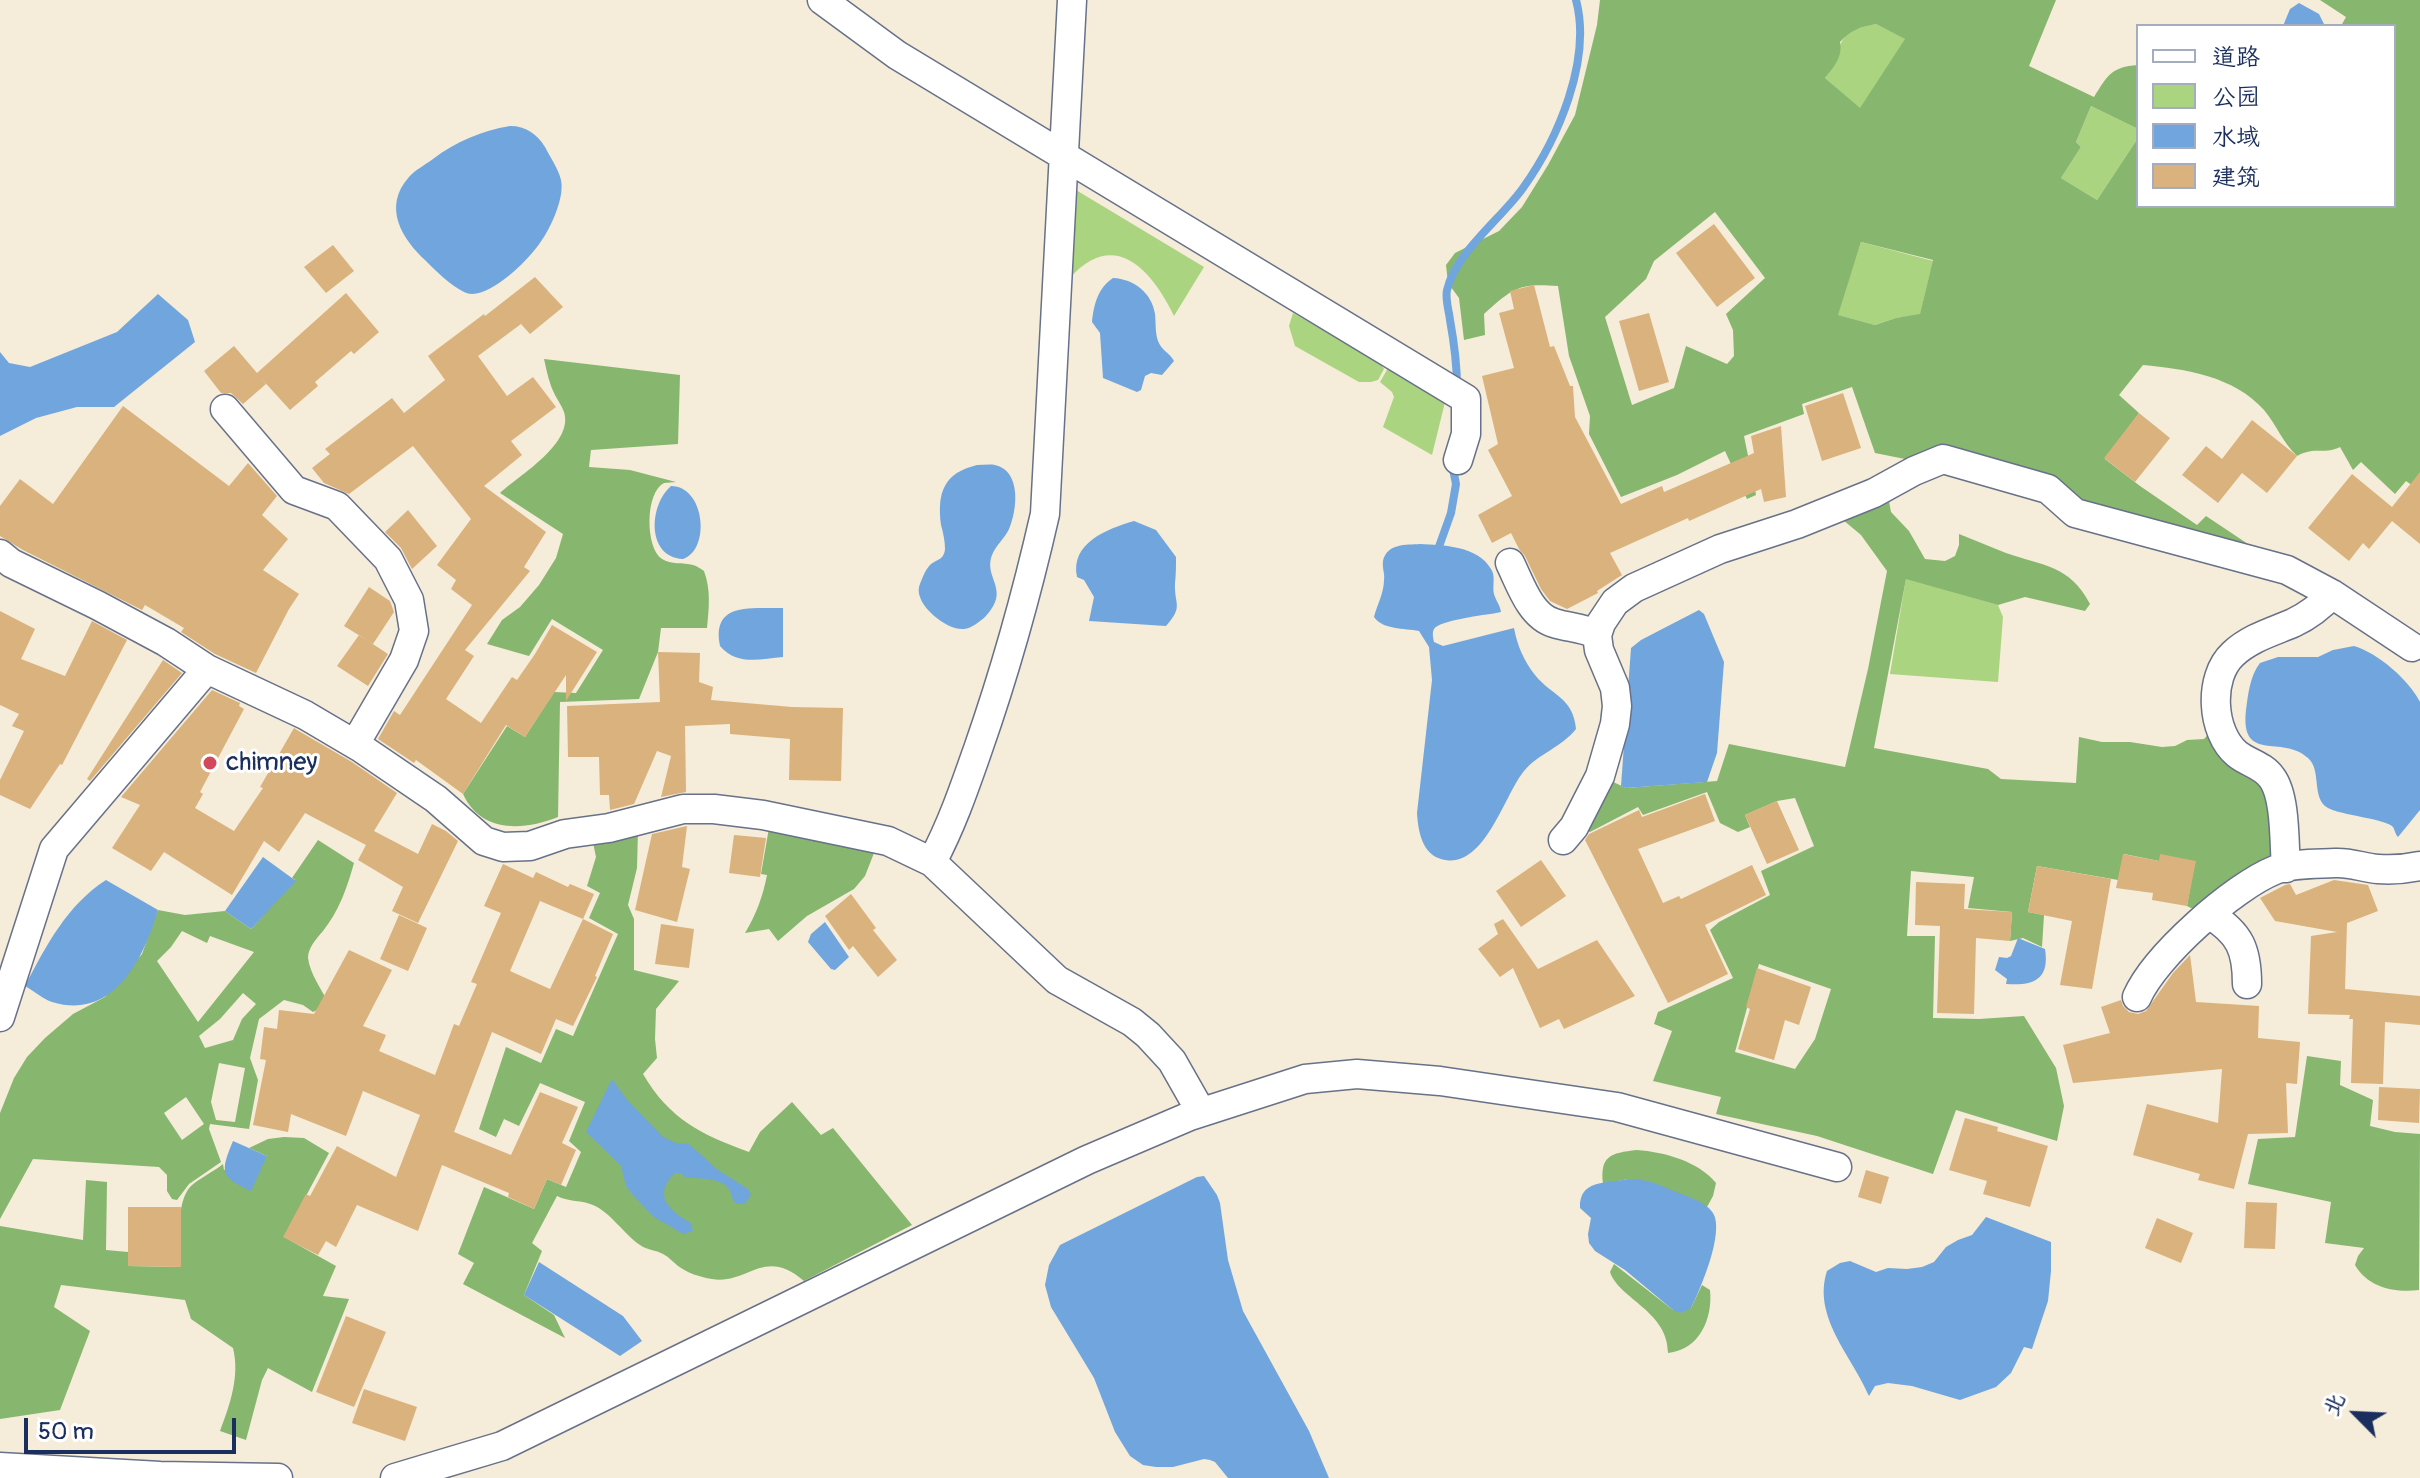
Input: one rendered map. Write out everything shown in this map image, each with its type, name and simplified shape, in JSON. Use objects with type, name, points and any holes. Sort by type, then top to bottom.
[{"type":"street","points":[[822,0],[897,55],[1466,399],[1466,434],[1458,460]]},
{"type":"street","points":[[932,862],[952,825],[991,714],[1027,591],[1045,514],[1072,0]]},
{"type":"street","points":[[225,409],[294,490],[337,506],[388,559],[409,600],[414,631],[404,660],[355,744]]},
{"type":"street","points":[[1563,840],[1574,827],[1600,776],[1615,724],[1615,688],[1599,650],[1597,635],[1615,602],[1659,575],[1720,549],[1797,524],[1874,493],[1943,459],[2048,489],[2075,513],[2287,570],[2332,594],[2412,647]]},
{"type":"street","points":[[0,554],[11,563],[166,642],[207,669],[305,715],[355,744],[436,799],[484,841],[503,847],[530,846],[565,834],[609,828],[683,809],[714,809],[763,815],[888,841],[932,862],[1057,980],[1132,1022],[1148,1035],[1172,1061],[1201,1112]]},
{"type":"street","points":[[1510,563],[1533,607],[1546,620],[1586,629],[1597,635]]},
{"type":"street","points":[[2286,868],[2280,799],[2273,779],[2261,767],[2237,754],[2222,735],[2215,707],[2218,687],[2231,655],[2259,636],[2309,614],[2332,594]]},
{"type":"street","points":[[0,1017],[54,849],[207,669]]},
{"type":"street","points":[[2137,997],[2159,961],[2210,915],[2252,883],[2276,870],[2340,863],[2376,869],[2420,866]]},
{"type":"street","points":[[2210,915],[2228,928],[2241,943],[2245,953],[2247,984]]},
{"type":"street","points":[[395,1478],[502,1446],[1073,1167],[1201,1112],[1305,1079],[1357,1074],[1440,1081],[1617,1107],[1837,1167]]},
{"type":"street","points":[[0,1467],[160,1476],[278,1478]]},
{"type":"green space","points":[[1600,0],[2056,0],[2029,66],[2094,97],[2116,70],[2136,65],[2136,128],[2091,106],[2076,142],[2081,147],[2061,178],[2097,200],[2136,141],[2136,208],[2396,208],[2396,24],[2342,24],[2346,17],[2320,0],[2420,0],[2420,491],[2406,481],[2395,494],[2361,462],[2353,470],[2340,447],[2297,456],[2264,410],[2238,389],[2208,376],[2143,365],[2119,395],[2139,413],[2105,459],[2197,525],[2206,516],[2266,556],[1875,453],[1852,387],[1802,404],[1804,414],[1744,436],[1756,495],[1747,499],[1725,451],[1677,475],[1621,497],[1589,434],[1590,416],[1569,356],[1558,286],[1534,285],[1510,293],[1484,314],[1485,335],[1464,340],[1459,298],[1448,283],[1446,265],[1455,253],[1499,231],[1522,207],[1575,115]],"holes":[[[1876,24],[1905,39],[1860,108],[1825,78],[1839,57],[1840,42],[1856,30]],[[1715,212],[1765,278],[1726,314],[1733,330],[1734,356],[1727,364],[1686,346],[1674,388],[1632,405],[1605,317],[1646,279],[1654,261]],[[1861,242],[1933,260],[1920,314],[1875,325],[1838,315]]]},
{"type":"green space","points":[[1876,24],[1906,39],[1860,109],[1825,78],[1844,38],[1851,32]]},
{"type":"green space","points":[[2091,106],[2136,128],[2136,141],[2097,200],[2061,178],[2081,147],[2076,142]]},
{"type":"green space","points":[[1071,187],[1204,267],[1174,316],[1155,284],[1131,261],[1117,256],[1102,256],[1087,263],[1070,278]]},
{"type":"green space","points":[[1861,242],[1933,261],[1920,315],[1875,325],[1837,315]]},
{"type":"green space","points":[[1293,313],[1379,361],[1384,369],[1378,380],[1359,382],[1295,346],[1289,326]]},
{"type":"green space","points":[[544,359],[680,375],[678,444],[591,450],[589,467],[630,470],[676,482],[664,483],[653,497],[650,520],[652,544],[662,559],[693,565],[704,571],[709,592],[708,613],[707,628],[661,628],[658,652],[639,699],[560,702],[558,817],[517,826],[492,822],[481,816],[463,794],[507,726],[525,737],[554,692],[576,693],[603,650],[552,619],[529,656],[487,644],[502,620],[520,607],[539,585],[556,558],[563,534],[500,493],[553,447],[565,424],[564,412],[551,386]]},
{"type":"green space","points":[[1391,363],[1446,398],[1432,455],[1383,427],[1394,397],[1380,382]]},
{"type":"green space","points":[[1888,496],[1891,512],[1909,531],[1925,559],[1945,561],[1955,556],[1959,534],[2064,574],[2074,581],[2090,604],[2085,611],[2025,597],[1998,605],[1906,579],[1874,748],[1988,769],[2001,779],[2076,783],[2079,737],[2162,747],[2204,739],[2214,728],[2265,779],[2279,862],[2199,912],[2187,906],[2195,861],[2159,861],[2124,854],[2118,880],[2037,866],[2028,912],[2044,915],[2042,947],[2023,938],[2010,941],[2012,912],[1968,908],[1974,877],[1911,871],[1907,936],[1935,936],[1933,1018],[2024,1016],[2056,1068],[2064,1106],[2057,1141],[1956,1110],[1933,1174],[1817,1136],[1716,1114],[1721,1097],[1653,1081],[1672,1031],[1654,1024],[1658,1012],[1733,978],[1710,930],[1770,895],[1761,871],[1814,846],[1795,798],[1777,801],[1745,815],[1750,827],[1738,832],[1720,823],[1707,792],[1643,815],[1638,807],[1590,832],[1581,829],[1609,780],[1626,788],[1717,781],[1729,744],[1845,767],[1887,571],[1861,535],[1836,514]],"holes":[[[1759,964],[1831,989],[1815,1039],[1795,1069],[1735,1052]]]},
{"type":"green space","points":[[1906,578],[1998,605],[2003,617],[1998,682],[1890,674]]},
{"type":"green space","points":[[770,822],[865,843],[874,853],[865,876],[854,889],[807,916],[778,941],[769,929],[745,933],[756,912],[767,875],[761,874]]},
{"type":"green space","points":[[638,830],[637,868],[628,905],[634,919],[634,970],[679,981],[656,1009],[657,1058],[643,1074],[653,1090],[688,1124],[749,1152],[760,1132],[792,1102],[821,1135],[833,1128],[912,1225],[804,1281],[778,1267],[712,1279],[690,1273],[663,1254],[640,1245],[599,1208],[557,1196],[532,1243],[542,1251],[524,1295],[554,1315],[565,1338],[463,1284],[474,1263],[458,1254],[484,1187],[534,1209],[547,1179],[566,1187],[581,1152],[569,1141],[585,1102],[540,1083],[519,1126],[504,1119],[496,1137],[479,1129],[506,1047],[541,1063],[556,1029],[573,1036],[618,934],[589,918],[600,893],[587,886],[596,857],[592,838]]},
{"type":"green space","points":[[318,840],[354,863],[338,907],[308,954],[311,970],[329,1004],[313,1012],[303,1005],[284,1000],[259,1019],[250,1058],[258,1080],[249,1129],[210,1124],[221,1162],[189,1184],[177,1200],[172,1199],[167,1191],[167,1175],[159,1167],[33,1159],[0,1219],[0,1113],[14,1078],[27,1057],[73,1014],[105,997],[142,954],[158,910],[185,915],[225,911],[251,929],[295,880],[292,878]],"holes":[[[182,931],[207,943],[210,936],[254,952],[198,1022],[157,961]],[[243,993],[256,1004],[242,1019],[233,1040],[205,1048],[199,1036],[220,1019]],[[219,1063],[245,1068],[235,1122],[216,1120],[211,1102]],[[186,1097],[204,1124],[182,1140],[164,1113]]]},
{"type":"green space","points":[[2307,1056],[2341,1061],[2340,1085],[2373,1100],[2370,1126],[2420,1134],[2419,1290],[2401,1291],[2375,1284],[2355,1265],[2364,1248],[2325,1243],[2331,1202],[2248,1184],[2258,1139],[2295,1137]]},
{"type":"green space","points":[[304,1138],[329,1153],[284,1237],[336,1266],[323,1296],[349,1299],[312,1392],[268,1368],[246,1440],[220,1431],[235,1380],[233,1348],[191,1319],[185,1300],[61,1285],[54,1307],[90,1331],[60,1410],[0,1419],[0,1226],[83,1240],[86,1180],[107,1182],[106,1250],[128,1252],[128,1266],[180,1267],[180,1213],[191,1186],[223,1164],[224,1170],[267,1156],[249,1148],[268,1139]]},
{"type":"green space","points":[[1637,1150],[1680,1159],[1709,1175],[1716,1183],[1707,1207],[1688,1197],[1628,1179],[1603,1184],[1603,1167],[1609,1158]]},
{"type":"green space","points":[[1614,1264],[1673,1310],[1691,1308],[1702,1285],[1710,1290],[1709,1312],[1696,1339],[1679,1351],[1668,1353],[1660,1326],[1615,1282],[1610,1272]]},
{"type":"water","points":[[2299,3],[2319,14],[2324,24],[2284,24],[2290,9]]},
{"type":"water","points":[[510,126],[530,132],[545,147],[561,180],[558,206],[542,241],[514,271],[483,292],[464,292],[439,274],[409,243],[398,222],[397,200],[411,174],[451,147]]},
{"type":"water","points":[[1113,278],[1135,284],[1146,294],[1153,306],[1158,341],[1174,361],[1162,375],[1151,373],[1145,376],[1141,390],[1137,392],[1103,378],[1100,333],[1092,322],[1098,297]]},
{"type":"water","points":[[158,294],[188,320],[195,342],[114,407],[77,407],[36,418],[0,436],[0,352],[9,363],[30,367],[117,332]]},
{"type":"water","points":[[977,465],[993,465],[1010,475],[1015,492],[1014,512],[1009,529],[990,563],[997,591],[993,607],[975,624],[957,629],[927,609],[919,587],[928,567],[944,553],[940,503],[945,486],[957,473]]},
{"type":"water","points":[[671,486],[691,496],[700,519],[698,544],[683,559],[671,556],[662,549],[655,529],[658,505]]},
{"type":"water","points":[[1134,521],[1156,530],[1176,557],[1177,605],[1166,626],[1089,621],[1094,597],[1084,580],[1077,577],[1079,555],[1102,533]]},
{"type":"water","points":[[1420,544],[1459,548],[1485,561],[1494,578],[1494,594],[1501,612],[1438,626],[1433,632],[1434,642],[1443,646],[1514,628],[1528,664],[1571,710],[1576,729],[1524,771],[1481,843],[1456,860],[1441,859],[1429,852],[1420,834],[1417,813],[1432,680],[1429,647],[1419,631],[1388,626],[1374,617],[1383,590],[1385,555],[1398,546]]},
{"type":"water","points":[[783,608],[783,657],[741,659],[720,646],[719,631],[728,614],[736,610]]},
{"type":"water","points":[[1699,610],[1704,614],[1724,662],[1717,753],[1707,782],[1621,786],[1631,648]]},
{"type":"water","points":[[2354,646],[2392,668],[2420,702],[2420,810],[2398,837],[2389,824],[2328,808],[2320,798],[2315,770],[2308,758],[2298,751],[2256,743],[2246,727],[2250,685],[2260,663],[2278,657],[2318,657]]},
{"type":"water","points":[[263,857],[296,881],[251,929],[225,911]]},
{"type":"water","points":[[106,880],[158,910],[144,947],[135,965],[109,994],[93,1002],[74,1005],[49,1001],[25,986],[69,914]]},
{"type":"water","points":[[825,922],[849,957],[835,970],[808,942],[811,934]]},
{"type":"water","points":[[2018,938],[2045,949],[2045,968],[2032,982],[2006,984],[2007,979],[1995,970],[1999,957],[2011,956]]},
{"type":"water","points":[[612,1079],[628,1101],[663,1137],[676,1143],[689,1144],[718,1170],[748,1189],[751,1195],[745,1204],[735,1203],[723,1183],[686,1178],[681,1173],[675,1173],[665,1188],[666,1202],[691,1223],[693,1231],[683,1234],[654,1217],[626,1186],[621,1166],[586,1132]]},
{"type":"water","points":[[233,1141],[267,1156],[251,1191],[233,1182],[226,1172],[226,1160]]},
{"type":"water","points":[[1204,1176],[1220,1203],[1228,1260],[1243,1311],[1309,1431],[1329,1478],[1228,1478],[1215,1462],[1204,1459],[1173,1467],[1143,1465],[1130,1456],[1115,1432],[1094,1378],[1051,1307],[1045,1285],[1049,1265],[1060,1245]]},
{"type":"water","points":[[1628,1179],[1664,1187],[1701,1203],[1713,1213],[1716,1233],[1710,1261],[1691,1308],[1681,1313],[1595,1251],[1589,1243],[1591,1218],[1580,1208],[1584,1192],[1595,1184]]},
{"type":"water","points":[[1986,1217],[2051,1242],[2048,1301],[2032,1349],[2024,1347],[2011,1373],[1996,1387],[1960,1400],[1912,1386],[1888,1383],[1875,1386],[1869,1396],[1829,1320],[1824,1288],[1827,1271],[1850,1261],[1876,1272],[1888,1268],[1922,1267],[1934,1262],[1946,1247],[1972,1235]]},
{"type":"water","points":[[539,1262],[623,1316],[642,1341],[620,1356],[524,1295]]},
{"type":"building","points":[[1714,224],[1755,278],[1717,307],[1676,253]]},
{"type":"building","points":[[333,245],[354,271],[326,293],[304,267]]},
{"type":"building","points":[[535,277],[563,307],[530,334],[521,324],[478,356],[507,396],[533,377],[556,407],[511,441],[522,455],[484,486],[546,532],[524,567],[530,571],[465,650],[474,656],[446,699],[481,723],[512,677],[517,680],[552,625],[597,652],[566,701],[566,675],[525,737],[506,725],[463,794],[416,760],[414,763],[378,739],[394,711],[400,715],[472,605],[451,589],[456,580],[437,565],[471,519],[413,446],[349,494],[324,483],[312,468],[330,454],[325,449],[392,398],[404,413],[445,380],[428,356]]},
{"type":"building","points":[[1534,285],[1550,347],[1554,346],[1570,386],[1573,386],[1575,417],[1621,504],[1662,486],[1664,492],[1754,453],[1751,436],[1781,426],[1786,497],[1764,502],[1761,489],[1689,521],[1688,518],[1610,553],[1622,575],[1598,593],[1567,609],[1550,601],[1511,533],[1492,543],[1478,515],[1512,496],[1488,450],[1498,444],[1482,376],[1514,368],[1499,313],[1514,309],[1510,291]]},
{"type":"building","points":[[346,293],[379,332],[315,382],[318,386],[290,410],[259,376],[266,384],[243,404],[231,393],[221,393],[204,371],[234,346],[257,373]]},
{"type":"building","points":[[1649,313],[1669,382],[1639,391],[1619,321]]},
{"type":"building","points":[[1843,393],[1861,448],[1822,461],[1805,406]]},
{"type":"building","points":[[123,406],[229,486],[248,463],[277,496],[262,515],[288,539],[263,570],[299,594],[256,673],[215,654],[181,632],[184,628],[145,605],[142,610],[0,536],[0,506],[20,479],[53,504]]},
{"type":"building","points":[[2139,413],[2170,438],[2135,482],[2104,458]]},
{"type":"building","points":[[2252,420],[2297,456],[2267,493],[2242,473],[2218,503],[2182,475],[2206,446],[2222,459]]},
{"type":"building","points":[[2420,472],[2420,544],[2392,521],[2369,549],[2363,543],[2349,561],[2308,528],[2352,474],[2392,507]]},
{"type":"building","points":[[408,510],[437,546],[412,569],[401,548],[385,532]]},
{"type":"building","points":[[369,587],[390,601],[394,612],[373,644],[344,626]]},
{"type":"building","points":[[0,611],[35,629],[21,659],[65,676],[92,621],[127,640],[62,765],[30,809],[0,795],[0,780],[24,731],[12,726],[19,714],[0,705]]},
{"type":"building","points":[[359,635],[388,654],[368,686],[337,666]]},
{"type":"building","points":[[658,652],[700,653],[699,682],[713,687],[711,700],[843,708],[841,781],[789,780],[790,739],[730,734],[730,724],[685,726],[686,792],[661,797],[671,756],[657,751],[634,804],[610,810],[609,795],[600,795],[599,757],[568,757],[567,706],[660,702]]},
{"type":"building","points":[[163,660],[182,673],[90,781],[87,779]]},
{"type":"building","points":[[212,690],[240,703],[239,706],[244,709],[200,792],[203,794],[195,808],[234,831],[263,788],[260,787],[294,728],[397,793],[374,831],[418,854],[432,824],[458,841],[418,923],[392,911],[403,887],[358,860],[366,845],[305,813],[279,852],[264,841],[232,895],[164,852],[151,871],[112,848],[140,805],[121,797]]},
{"type":"building","points":[[1705,794],[1715,821],[1638,849],[1663,903],[1679,896],[1681,899],[1752,865],[1766,895],[1705,925],[1728,974],[1668,1003],[1585,840],[1589,834],[1639,810],[1642,817]]},
{"type":"building","points":[[1777,801],[1799,850],[1767,864],[1745,815]]},
{"type":"building","points":[[687,826],[682,867],[690,869],[677,922],[635,910],[652,834]]},
{"type":"building","points":[[734,835],[766,838],[760,877],[729,873]]},
{"type":"building","points":[[2123,854],[2159,861],[2160,854],[2196,861],[2187,906],[2152,900],[2153,893],[2116,888]]},
{"type":"building","points":[[1541,860],[1566,896],[1521,927],[1496,891]]},
{"type":"building","points":[[503,864],[533,878],[536,872],[568,887],[570,884],[594,894],[583,919],[613,934],[597,977],[573,1026],[556,1019],[541,1054],[492,1032],[454,1132],[511,1155],[540,1092],[578,1107],[562,1143],[576,1150],[561,1185],[547,1179],[534,1209],[508,1197],[509,1193],[442,1165],[418,1231],[357,1205],[336,1247],[326,1241],[318,1255],[283,1237],[337,1146],[396,1177],[420,1115],[363,1091],[346,1136],[291,1114],[288,1132],[253,1125],[266,1060],[260,1059],[264,1027],[277,1029],[279,1010],[314,1014],[349,950],[392,970],[363,1026],[386,1035],[379,1051],[435,1075],[454,1024],[459,1026],[477,984],[471,982],[501,913],[484,906]],"holes":[[[540,901],[583,919],[550,989],[510,971]]]},
{"type":"building","points":[[2037,866],[2111,879],[2092,989],[2060,985],[2072,921],[2028,912]]},
{"type":"building","points":[[2334,880],[2368,885],[2378,911],[2347,923],[2345,989],[2420,996],[2420,1025],[2385,1022],[2383,1084],[2351,1083],[2353,1019],[2349,1019],[2350,1015],[2308,1014],[2311,936],[2337,932],[2275,921],[2260,898],[2285,885],[2290,884],[2296,895]]},
{"type":"building","points":[[1916,882],[1965,884],[1964,909],[2012,912],[2010,941],[1976,938],[1974,1014],[1937,1013],[1940,926],[1915,925]]},
{"type":"building","points":[[851,894],[876,928],[873,930],[897,960],[878,977],[853,946],[849,950],[825,916]]},
{"type":"building","points":[[399,915],[427,928],[408,971],[380,959]]},
{"type":"building","points":[[1503,919],[1538,969],[1597,940],[1635,996],[1564,1029],[1559,1019],[1540,1028],[1513,968],[1500,977],[1478,949],[1498,934],[1494,924]]},
{"type":"building","points":[[661,924],[694,929],[689,968],[655,964]]},
{"type":"building","points":[[2190,955],[2196,1002],[2259,1006],[2258,1038],[2300,1042],[2297,1084],[2286,1083],[2288,1133],[2248,1134],[2234,1189],[2198,1180],[2200,1174],[2133,1155],[2147,1104],[2218,1123],[2222,1069],[2073,1083],[2063,1045],[2110,1033],[2101,1007],[2121,1000],[2129,1012],[2138,1014],[2146,1011]]},
{"type":"building","points":[[1757,968],[1811,987],[1799,1025],[1785,1020],[1774,1060],[1738,1049],[1750,1009],[1746,1007]]},
{"type":"building","points":[[2379,1087],[2420,1089],[2419,1123],[2378,1120]]},
{"type":"building","points":[[1965,1118],[2048,1146],[2030,1207],[1983,1194],[1987,1181],[1949,1170]]},
{"type":"building","points":[[1866,1170],[1889,1177],[1881,1204],[1858,1197]]},
{"type":"building","points":[[2246,1202],[2277,1203],[2275,1249],[2244,1248]]},
{"type":"building","points":[[128,1207],[181,1207],[181,1267],[128,1266]]},
{"type":"building","points":[[2157,1218],[2193,1233],[2181,1263],[2145,1248]]},
{"type":"building","points":[[346,1316],[386,1332],[354,1407],[316,1392]]},
{"type":"building","points":[[364,1389],[417,1407],[405,1441],[352,1423]]},
{"type":"waterway","points":[[1457,387],[1447,290],[1469,249],[1523,188],[1559,123],[1569,98],[1579,48],[1580,23],[1576,0]]},
{"type":"waterway","points":[[1436,555],[1451,513],[1456,484],[1452,464]]},
{"type":"place","name":"chimney","points":[[210,763]]}]
